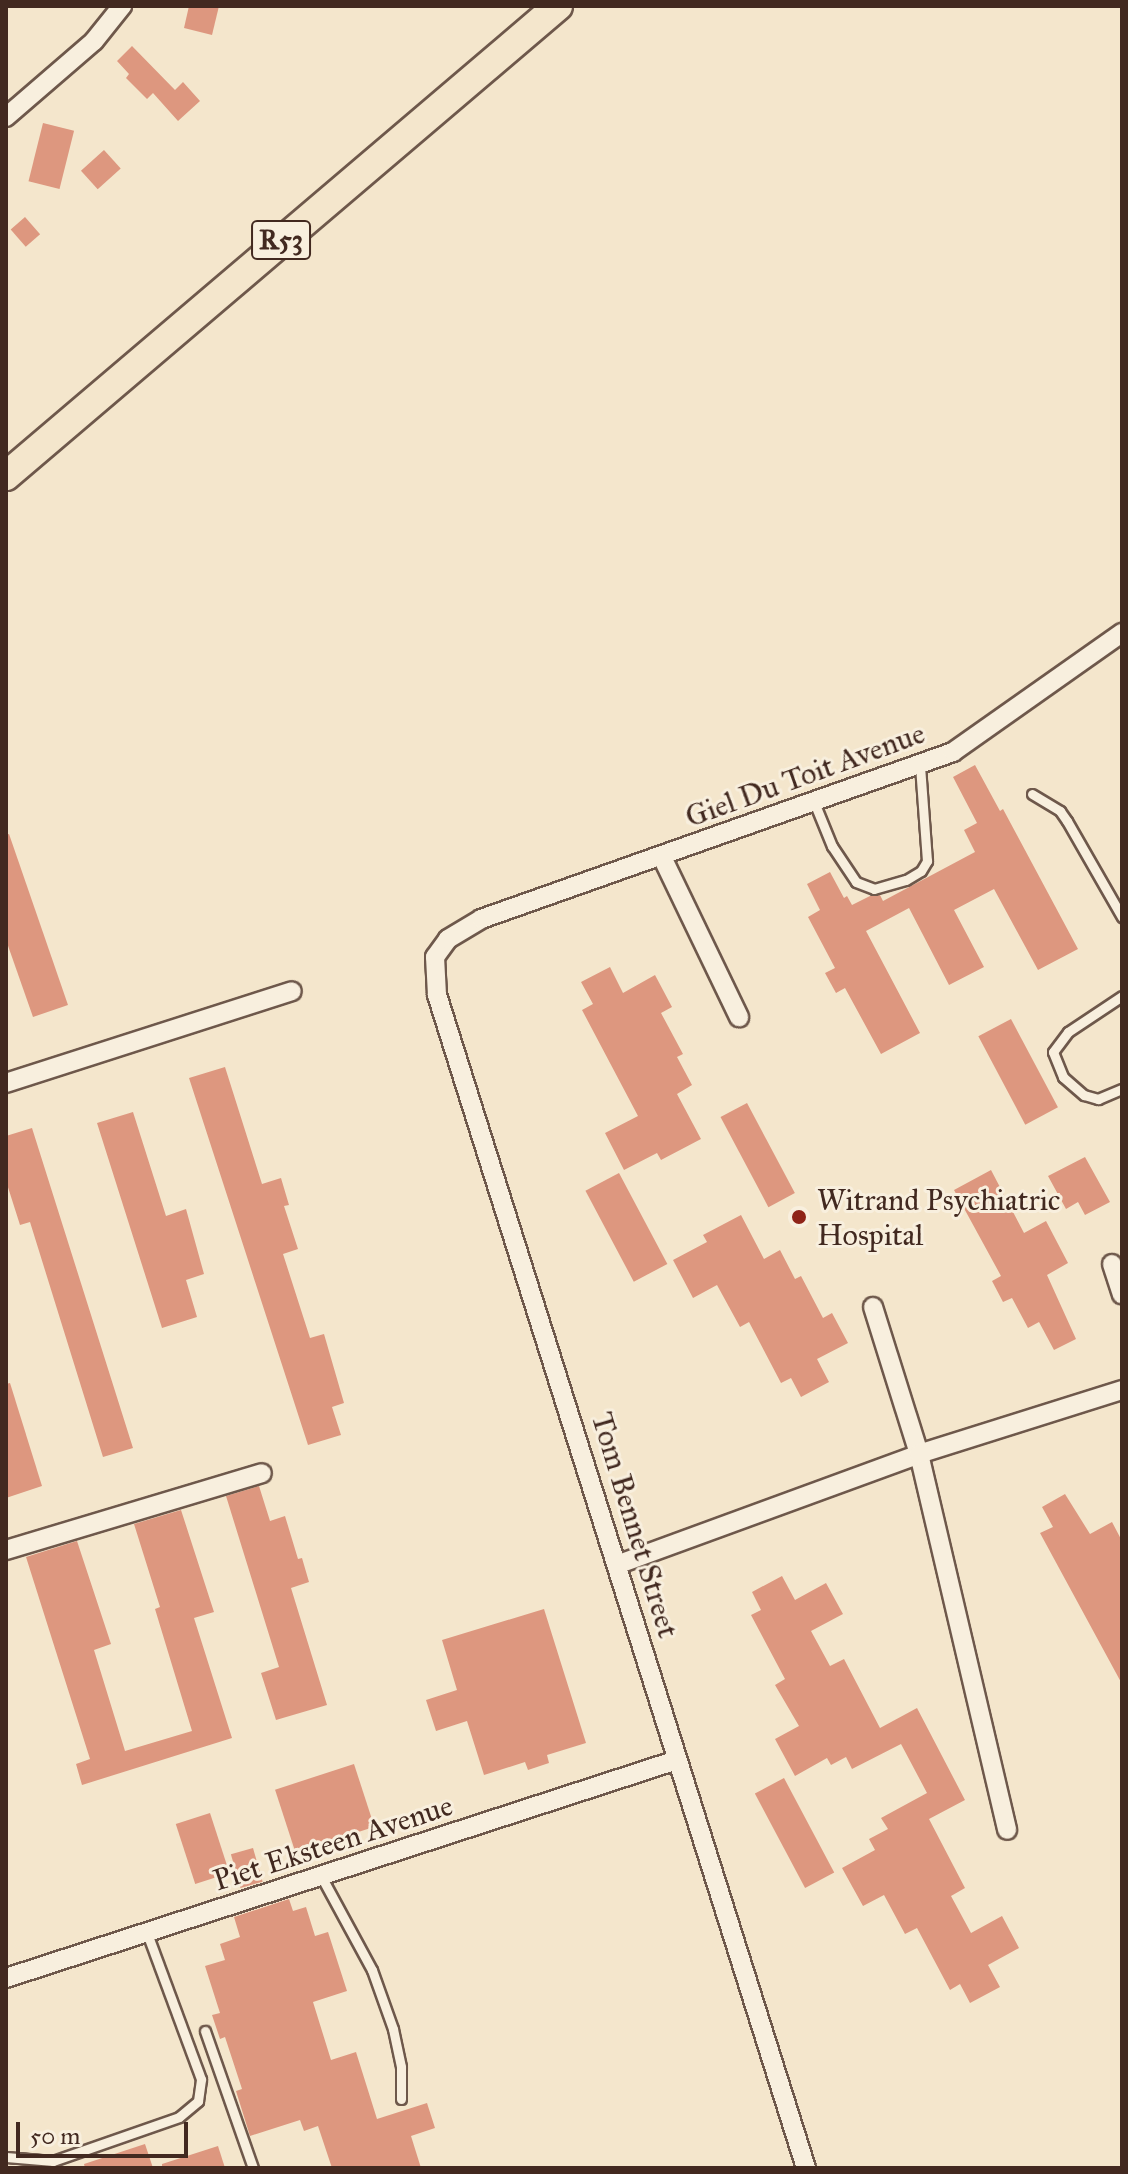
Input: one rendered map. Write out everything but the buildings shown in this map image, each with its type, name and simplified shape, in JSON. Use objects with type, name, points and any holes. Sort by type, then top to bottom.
[{"type":"main road","name":"R53","points":[[6,476],[558,6]]},
{"type":"street","points":[[6,117],[94,41],[122,6]]},
{"type":"street","name":"Giel Du Toit Avenue","points":[[481,919],[953,752],[1122,633]]},
{"type":"street","points":[[662,857],[739,1017]]},
{"type":"street","name":"Tom Bennet Street","points":[[481,919],[438,949],[433,967],[436,987],[806,2168]]},
{"type":"street","points":[[6,1083],[292,991]]},
{"type":"street","points":[[1112,1264],[1122,1294]]},
{"type":"street","points":[[873,1307],[919,1454],[1007,1830]]},
{"type":"street","points":[[619,1564],[919,1454],[1122,1390]]},
{"type":"street","points":[[6,1550],[262,1473]]},
{"type":"street","name":"Piet Eksteen Avenue","points":[[6,1978],[677,1760]]},
{"type":"lane","points":[[814,802],[832,846],[856,882],[874,889],[906,880],[921,871],[927,861],[920,766]]},
{"type":"lane","points":[[1032,794],[1060,811],[1122,917]]},
{"type":"lane","points":[[1122,996],[1068,1032],[1053,1052],[1063,1077],[1084,1095],[1098,1099],[1122,1089]]},
{"type":"lane","points":[[321,1876],[372,1970],[393,2029],[401,2067],[401,2099]]},
{"type":"lane","points":[[6,2157],[53,2161],[179,2117],[198,2101],[201,2079],[147,1933]]},
{"type":"lane","points":[[205,2031],[253,2168]]},
{"type":"place","name":"Witrand Psychiatric Hospital","points":[[799,1217]]}]
